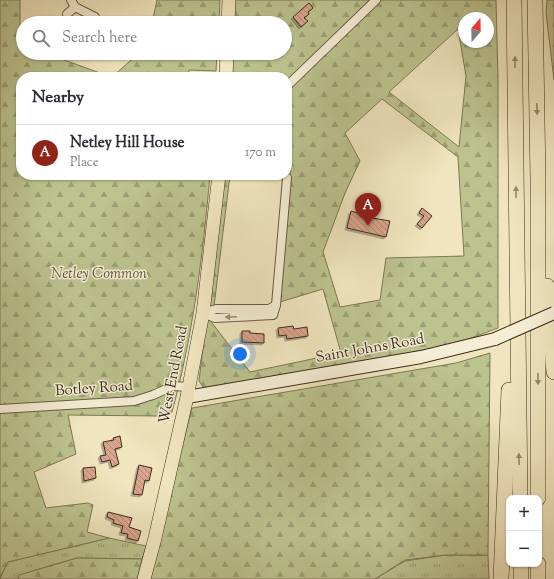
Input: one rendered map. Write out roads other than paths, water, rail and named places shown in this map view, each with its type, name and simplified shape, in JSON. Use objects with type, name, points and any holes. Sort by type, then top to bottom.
[{"type":"highway","points":[[514,0],[520,495]]},
{"type":"highway","points":[[535,0],[538,179],[538,495]]},
{"type":"highway","points":[[538,179],[554,372]]},
{"type":"highway","points":[[501,579],[516,218]]},
{"type":"highway","points":[[521,567],[521,579]]},
{"type":"highway","points":[[538,567],[538,579]]},
{"type":"main road","points":[[228,16],[229,0]]},
{"type":"main road","points":[[226,72],[227,60]]},
{"type":"main road","name":"West End Road","points":[[144,579],[155,538],[188,392],[203,313],[218,180]]},
{"type":"main road","name":"Saint Johns Road","points":[[188,392],[421,357],[496,339],[554,313]]},
{"type":"street","points":[[292,81],[376,0]]},
{"type":"street","points":[[67,14],[73,3],[92,16]]},
{"type":"street","points":[[203,313],[216,310],[269,310],[276,305],[287,180]]},
{"type":"street","name":"Botley Road","points":[[0,409],[134,401],[173,386],[188,392]]},
{"type":"place","name":"Netley Hill House","points":[[368,226]]},
{"type":"park label","name":"Netley Common","points":[[99,274]]}]
